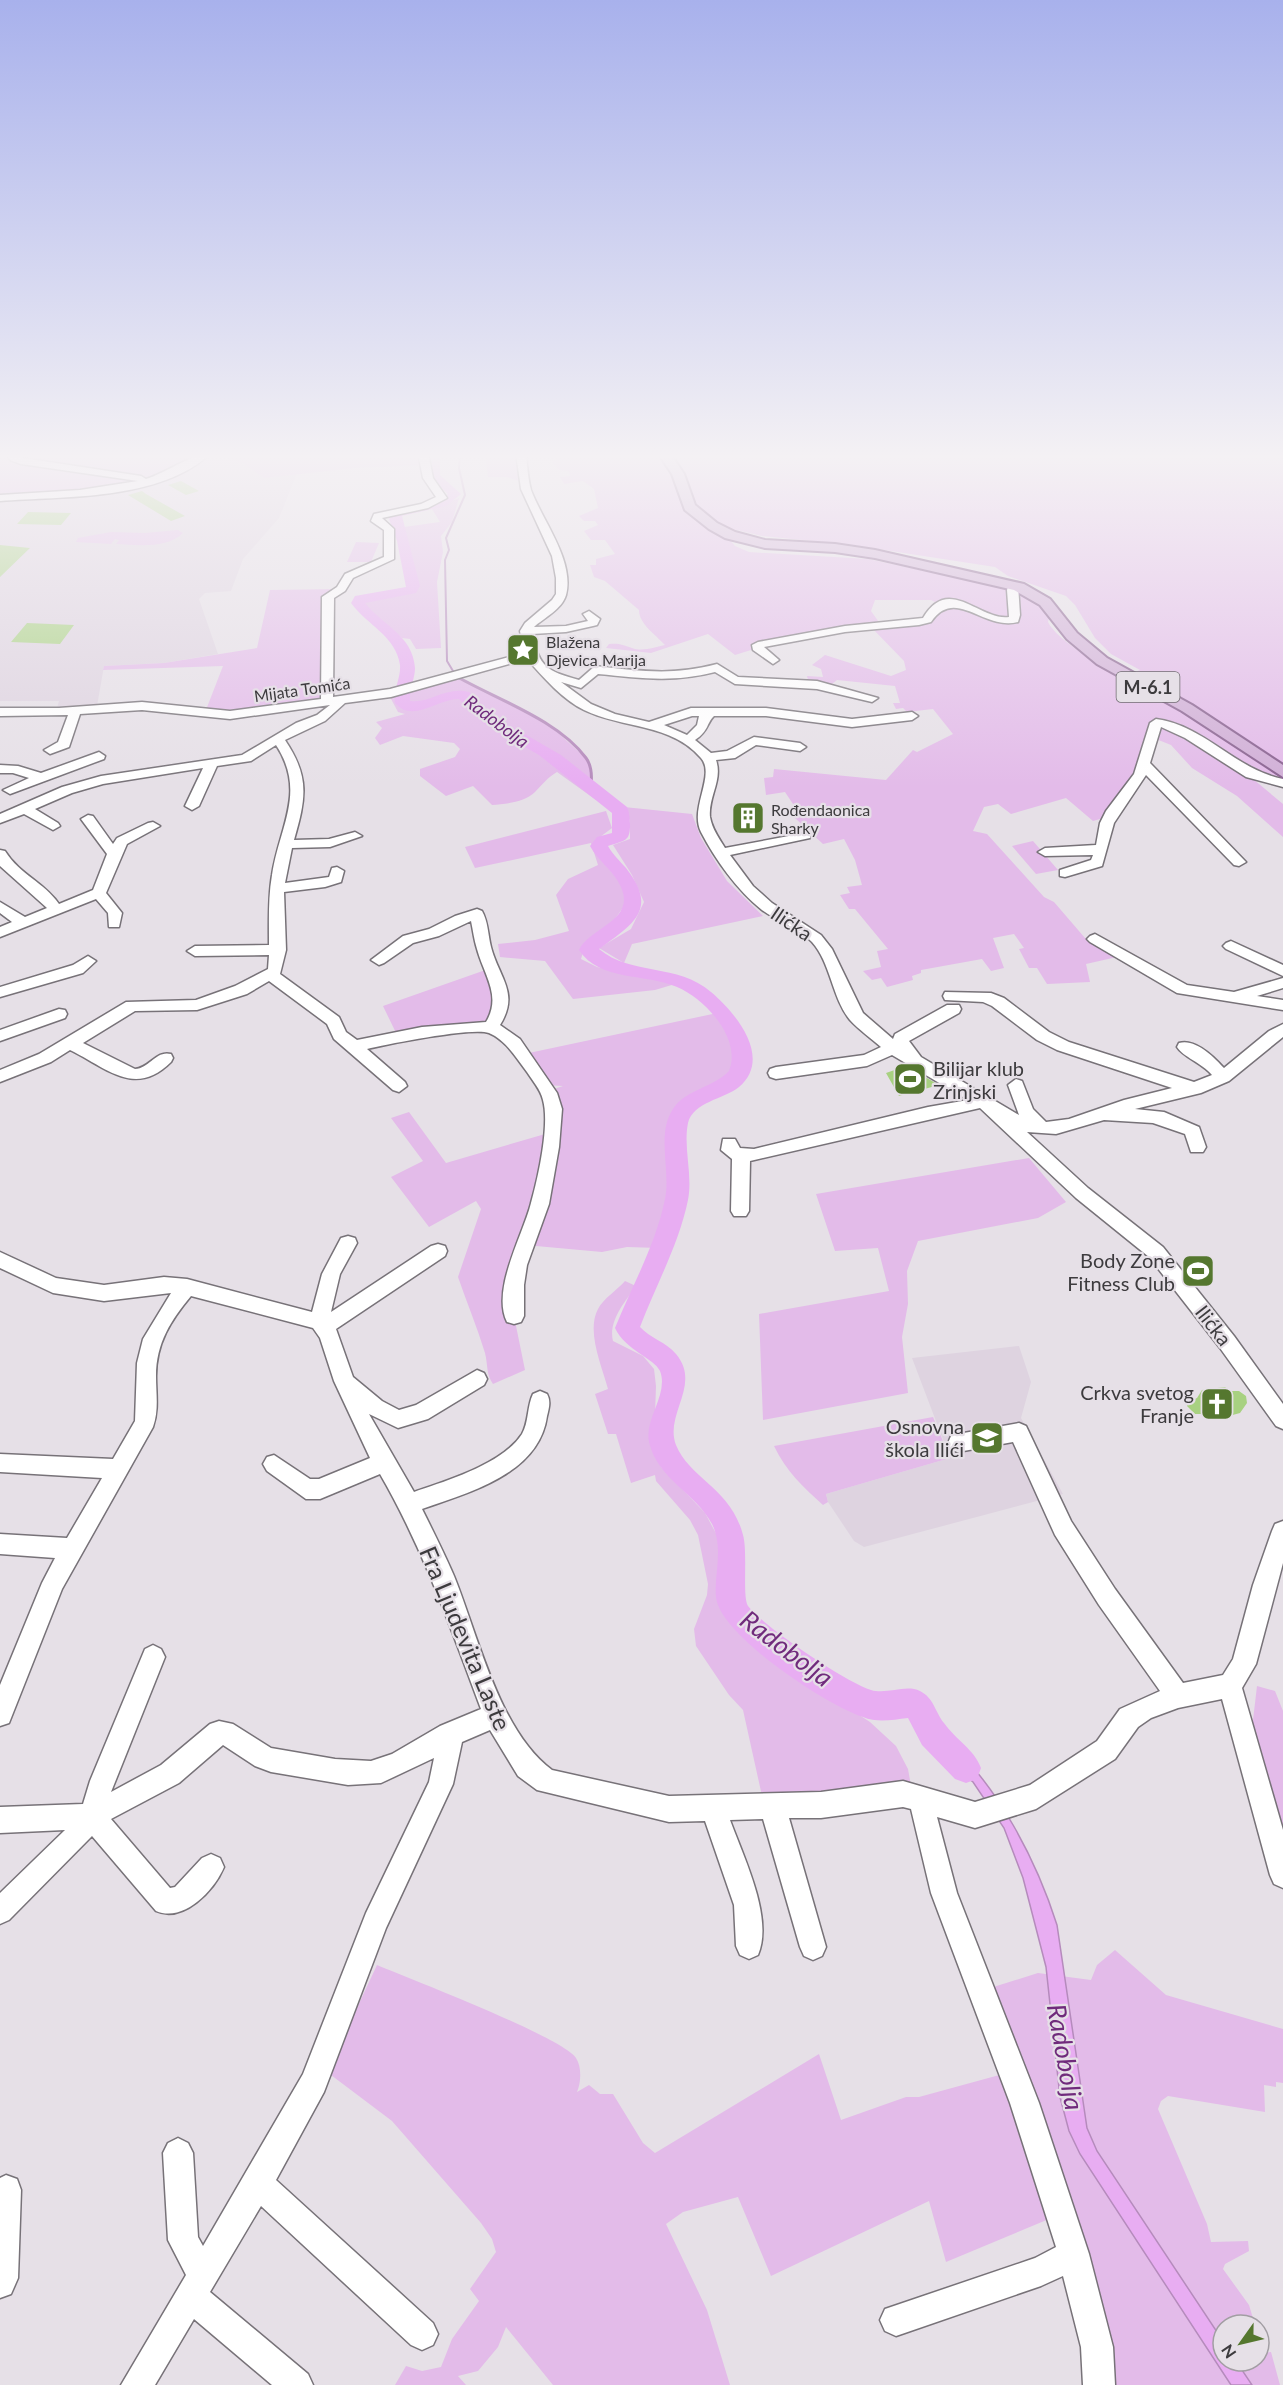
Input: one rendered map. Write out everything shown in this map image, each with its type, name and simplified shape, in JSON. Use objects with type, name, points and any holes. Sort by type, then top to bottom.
[{"type":"main road","name":"M-6.1","points":[[921,564],[1013,585],[1045,602],[1072,636],[1102,661],[1187,708],[1283,772]]},
{"type":"street","points":[[5,817],[67,790],[126,774],[246,758],[295,729],[327,714],[339,704],[333,702],[328,597],[341,589],[349,576],[377,564]]},
{"type":"street","points":[[559,564],[561,594],[557,602],[529,625],[526,631],[529,655],[578,702],[595,712],[651,725],[687,740],[708,757],[730,755],[753,741],[800,747]]},
{"type":"street","points":[[773,660],[759,650],[758,645],[845,629],[927,620],[936,607],[945,604],[971,606],[994,620],[1009,622],[1015,617],[1011,595],[1013,585]]},
{"type":"street","points":[[526,631],[566,629],[593,623],[594,620],[589,614]]},
{"type":"street","name":"Mijata Tomića","points":[[0,712],[75,712],[155,706],[204,714],[230,715],[392,693],[529,655]]},
{"type":"street","points":[[547,674],[581,684],[595,670],[665,677],[685,676],[717,668],[735,680],[817,685],[872,698]]},
{"type":"street","points":[[50,750],[64,744],[75,712]]},
{"type":"street","points":[[651,725],[691,712],[766,712],[852,723],[912,716]]},
{"type":"street","points":[[687,740],[701,730],[704,726],[704,717],[711,712]]},
{"type":"street","points":[[1065,873],[1097,863],[1107,824],[1113,811],[1132,787],[1144,765],[1156,723],[1163,722],[1250,773],[1263,779],[1283,783]]},
{"type":"street","points":[[0,1076],[45,1058],[132,1006],[197,1005],[241,990],[275,971],[278,950],[279,875],[297,813],[297,790],[300,781],[293,758],[279,740]]},
{"type":"street","points":[[10,790],[99,756]]},
{"type":"street","name":"Ilićka","points":[[708,757],[712,771],[703,815],[707,830],[720,853],[748,889],[766,906],[816,938],[824,949],[856,1016],[893,1048],[983,1101],[1075,1186],[1156,1252],[1227,1342],[1283,1420]]},
{"type":"street","points":[[192,806],[196,793],[207,778],[212,762]]},
{"type":"street","points":[[1144,765],[1239,862]]},
{"type":"street","points":[[0,769],[21,769],[67,790]]},
{"type":"street","points":[[24,808],[53,826]]},
{"type":"street","points":[[88,819],[114,854]]},
{"type":"street","points":[[0,932],[99,893],[114,854],[122,841],[153,826]]},
{"type":"street","points":[[720,853],[805,835]]},
{"type":"street","points":[[287,844],[330,843],[355,836]]},
{"type":"street","points":[[1045,852],[1091,851],[1102,848]]},
{"type":"street","points":[[0,854],[7,866],[42,894],[55,909]]},
{"type":"street","points":[[279,888],[325,883],[336,879],[337,871]]},
{"type":"street","points":[[99,893],[115,913],[114,924]]},
{"type":"street","points":[[0,906],[22,922]]},
{"type":"street","points":[[378,960],[400,942],[417,935],[434,933],[460,919],[477,914],[484,949],[500,987],[501,1011],[490,1027]]},
{"type":"street","points":[[1095,939],[1183,989],[1283,1005]]},
{"type":"street","points":[[1231,946],[1283,970]]},
{"type":"street","points":[[195,951],[278,950]]},
{"type":"street","points":[[0,992],[78,969],[88,961]]},
{"type":"street","points":[[271,975],[333,1021],[340,1035],[399,1086]]},
{"type":"street","points":[[1236,996],[1283,983]]},
{"type":"street","points":[[916,1060],[901,1042],[901,1038],[952,1003],[985,997],[998,1002],[1033,1030],[1063,1046],[1197,1089]]},
{"type":"street","points":[[0,1036],[59,1014]]},
{"type":"street","points":[[354,1046],[434,1030],[490,1027],[503,1033],[519,1050],[551,1097],[553,1109],[550,1147],[540,1204],[518,1265],[514,1285],[514,1316]]},
{"type":"street","points":[[1089,1120],[1130,1104],[1197,1089],[1223,1077],[1248,1060],[1283,1029]]},
{"type":"street","points":[[69,1043],[118,1070],[134,1075],[145,1074],[165,1058]]},
{"type":"street","points":[[1185,1047],[1208,1060],[1223,1077]]},
{"type":"street","points":[[776,1074],[867,1060],[893,1048]]},
{"type":"street","points":[[1016,1085],[1026,1112],[1041,1127]]},
{"type":"street","points":[[740,1211],[735,1149],[754,1155],[928,1113],[967,1107],[983,1101],[1022,1123],[1041,1127],[1116,1115],[1163,1118],[1182,1123],[1193,1131],[1197,1147]]},
{"type":"street","points":[[321,1324],[331,1274],[348,1243]]},
{"type":"street","points":[[0,1260],[53,1285],[121,1293],[164,1285],[187,1287],[321,1324],[438,1251]]},
{"type":"street","points":[[0,1714],[53,1583],[74,1550],[147,1417],[148,1346],[162,1319],[187,1287]]},
{"type":"street","name":"Fra Ljudevita Laste","points":[[321,1324],[344,1381],[383,1464],[409,1504],[442,1575],[495,1715],[527,1767],[546,1781],[669,1809],[712,1806],[821,1805],[903,1794],[966,1813],[1001,1809],[1036,1796],[1106,1750],[1120,1734],[1129,1718],[1178,1696],[1230,1686]]},
{"type":"street","points":[[344,1381],[375,1407],[398,1419],[422,1413],[477,1379]]},
{"type":"street","points":[[409,1504],[452,1489],[500,1465],[524,1448],[532,1438],[540,1400]]},
{"type":"street","points":[[958,1443],[1019,1432],[1063,1528],[1107,1597],[1178,1696]]},
{"type":"street","points":[[0,1463],[119,1469]]},
{"type":"street","points":[[274,1464],[306,1489],[320,1490],[383,1464]]},
{"type":"street","points":[[1283,1531],[1264,1585],[1244,1664],[1230,1686],[1283,1875]]},
{"type":"street","points":[[0,1544],[74,1550]]},
{"type":"street","points":[[0,1911],[72,1841],[92,1816],[102,1781],[153,1657]]},
{"type":"street","points":[[0,1820],[92,1816],[170,1774],[219,1733],[226,1732],[262,1758],[326,1769],[370,1773],[390,1767],[451,1734],[495,1715]]},
{"type":"street","points":[[136,2385],[258,2183],[315,2082],[375,1922],[441,1784],[451,1734]]},
{"type":"street","points":[[922,1799],[931,1847],[965,1955],[1009,2062],[1074,2254],[1091,2325],[1100,2375],[1099,2385]]},
{"type":"street","points":[[772,1805],[813,1947]]},
{"type":"street","points":[[712,1806],[747,1905],[749,1946]]},
{"type":"street","points":[[92,1816],[165,1902],[182,1898],[211,1867]]},
{"type":"street","points":[[178,2153],[183,2240],[196,2285],[297,2385]]},
{"type":"street","points":[[258,2183],[422,2334]]},
{"type":"street","points":[[1,2279],[6,2190]]},
{"type":"street","points":[[896,2320],[1041,2271],[1074,2254]]},
{"type":"shaded area","points":[[0,564],[241,564],[231,591],[205,593],[199,599],[218,654],[164,663],[104,666],[97,706],[57,708],[59,701],[0,701]]},
{"type":"shaded area","points":[[412,564],[441,564],[437,582],[441,648],[416,649],[410,639],[402,638],[362,603],[372,597],[414,591],[416,585]]},
{"type":"shaded area","points":[[893,564],[1012,589],[1032,599],[1050,613],[1048,622],[1070,645],[1122,677],[1140,670],[1111,654],[1095,638],[1075,605],[1066,596],[1008,576],[995,567],[977,564],[1283,564],[1283,787],[1247,774],[1283,804],[1283,837],[1237,796],[1192,768],[1171,745],[1156,739],[1114,815],[1093,821],[1066,798],[1011,814],[998,804],[984,807],[973,831],[987,834],[1044,897],[1054,902],[1085,938],[1117,957],[1086,964],[1090,982],[1047,984],[1037,968],[1029,968],[1019,949],[1024,948],[1014,934],[993,938],[1004,968],[991,971],[982,959],[921,970],[921,973],[912,976],[913,980],[887,987],[881,978],[872,980],[863,971],[881,967],[877,951],[888,949],[855,909],[849,909],[840,895],[850,893],[847,887],[862,885],[855,860],[844,839],[823,844],[795,818],[801,816],[785,792],[766,795],[764,778],[773,777],[774,769],[886,780],[913,750],[917,752],[953,734],[933,709],[907,712],[903,708],[896,709],[893,703],[900,703],[895,686],[837,680],[832,684],[808,680],[807,676],[823,677],[821,669],[812,665],[825,655],[891,676],[906,670],[904,661],[870,626],[785,641],[735,655],[708,634],[651,653],[606,648],[609,644],[621,644],[640,650],[665,645],[642,620],[639,610],[605,581],[594,577],[590,565]],"holes":[[[875,600],[931,600],[941,605],[919,622],[881,625],[871,611]]]},
{"type":"shaded area","points":[[341,589],[330,596],[327,702],[204,715],[223,666],[103,670],[104,666],[164,663],[257,648],[270,590]]},
{"type":"shaded area","points":[[456,676],[542,720],[556,731],[587,759],[592,773],[591,785],[604,796],[596,800],[557,772],[531,795],[515,802],[492,805],[473,786],[446,796],[420,776],[420,769],[455,757],[460,749],[454,743],[403,736],[380,745],[375,738],[382,728],[376,722],[405,714],[398,712],[390,697],[401,696],[402,692]]},
{"type":"shaded area","points":[[624,807],[692,814],[701,838],[727,881],[763,916],[632,944],[624,963],[599,948],[631,929],[644,902],[632,875],[613,845],[630,839],[630,821]]},
{"type":"shaded area","points":[[606,811],[612,828],[600,837],[595,846],[604,863],[624,887],[625,905],[611,924],[586,943],[581,959],[597,967],[675,984],[655,990],[573,999],[545,961],[500,957],[498,944],[535,940],[569,931],[556,895],[568,879],[598,865],[591,843],[475,868],[465,847]]},
{"type":"shaded area","points":[[1033,841],[1058,870],[1036,874],[1012,846]]},
{"type":"shaded area","points":[[494,967],[500,987],[491,1027],[398,1037],[383,1006]]},
{"type":"shaded area","points":[[722,1012],[740,1045],[742,1067],[730,1082],[695,1100],[681,1113],[676,1129],[679,1174],[677,1198],[659,1248],[627,1247],[602,1252],[525,1245],[514,1316],[525,1370],[493,1384],[488,1373],[482,1343],[458,1277],[481,1209],[476,1201],[429,1227],[391,1177],[423,1161],[391,1118],[409,1112],[446,1163],[552,1132],[554,1089],[563,1086],[544,1085],[524,1054]]},
{"type":"shaded area","points":[[1029,1158],[1066,1202],[1038,1218],[918,1241],[907,1271],[908,1304],[902,1337],[908,1393],[763,1420],[759,1314],[889,1291],[878,1248],[835,1251],[816,1194]]},
{"type":"shaded area","points":[[625,1281],[636,1286],[615,1319],[613,1341],[643,1356],[654,1369],[656,1386],[654,1445],[661,1467],[705,1513],[719,1539],[724,1571],[721,1595],[738,1632],[785,1667],[870,1722],[896,1746],[908,1769],[913,1797],[764,1805],[743,1710],[729,1695],[696,1646],[694,1629],[707,1595],[708,1584],[698,1535],[690,1520],[656,1481],[655,1475],[631,1483],[616,1434],[608,1434],[595,1394],[608,1389],[596,1349],[595,1318],[603,1302]]},
{"type":"shaded area","name":"Osnovna škola Ilići","points":[[1019,1346],[1031,1382],[1021,1418],[1063,1494],[864,1547],[854,1541],[828,1502],[826,1494],[950,1458],[912,1358]]},
{"type":"shaded area","points":[[933,1417],[950,1458],[826,1494],[828,1502],[823,1505],[790,1471],[774,1446]]},
{"type":"shaded area","points":[[1257,1686],[1275,1691],[1283,1711],[1283,1855],[1251,1737]]},
{"type":"shaded area","points":[[1115,1950],[1166,1995],[1283,2029],[1283,2083],[1276,2082],[1276,2087],[1264,2085],[1265,2112],[1168,2096],[1161,2101],[1158,2109],[1207,2224],[1211,2242],[1248,2241],[1249,2251],[1225,2264],[1223,2269],[1249,2305],[1251,2313],[1211,2313],[1211,2373],[1271,2373],[1271,2352],[1280,2385],[1103,2385],[1061,2214],[946,2262],[929,2201],[771,2276],[738,2197],[683,2212],[666,2224],[707,2310],[730,2385],[553,2385],[506,2327],[498,2347],[478,2371],[458,2376],[466,2385],[395,2385],[406,2366],[422,2371],[441,2367],[452,2339],[479,2301],[470,2289],[496,2252],[492,2239],[481,2223],[392,2121],[327,2072],[377,1965],[516,2023],[565,2049],[576,2058],[579,2066],[580,2080],[577,2092],[589,2085],[600,2094],[613,2094],[643,2143],[655,2153],[819,2054],[841,2120],[906,2097],[919,2097],[1014,2071],[987,1989],[1038,1973],[1091,1980],[1097,1965]]},
{"type":"water","points":[[948,1741],[983,1780],[1013,1826],[1038,1875],[1057,1925],[1087,2128],[1097,2151],[1211,2323],[1211,2354],[1080,2154],[1069,2131],[1060,2097],[1046,1967],[1023,1878],[1004,1828],[973,1782],[969,1779],[965,1781],[939,1751]]},
{"type":"water","points":[[1223,2373],[1244,2373],[1252,2385],[1231,2385]]},
{"type":"building","points":[[0,564],[13,564],[0,577]]},
{"type":"building","points":[[27,623],[74,625],[60,644],[11,642]]},
{"type":"building","name":"Rođendaonica Sharky","points":[[752,811],[756,813],[761,823],[740,826],[734,814]]},
{"type":"building","name":"Bilijar klub Zrinjski","points":[[906,1066],[939,1085],[899,1096],[886,1073]]},
{"type":"building","name":"Crkva svetog Franje","points":[[1225,1387],[1230,1391],[1239,1391],[1246,1396],[1247,1403],[1240,1413],[1214,1420],[1208,1414],[1195,1414],[1187,1406],[1188,1402],[1197,1398],[1202,1390]]},
{"type":"waterway","name":"Radobolja","points":[[408,564],[413,586],[411,590],[360,599],[358,603],[364,611],[390,632],[401,648],[407,667],[402,693],[403,703],[418,706],[449,695],[464,695],[489,720],[555,759],[621,811],[620,836],[603,841],[599,846],[629,885],[633,907],[621,923],[590,946],[588,950],[599,960],[612,966],[671,978],[697,990],[722,1013],[740,1043],[742,1065],[732,1082],[693,1102],[680,1115],[676,1131],[679,1175],[676,1200],[665,1237],[627,1328],[637,1341],[659,1354],[670,1366],[674,1382],[661,1433],[662,1441],[665,1451],[678,1470],[712,1502],[724,1519],[730,1536],[732,1553],[730,1601],[738,1616],[769,1644],[864,1703],[877,1706],[912,1703],[920,1709],[933,1734],[966,1768]]},
{"type":"waterway","name":"Radobolja","points":[[445,564],[447,661],[456,676]]},
{"type":"waterway","name":"Radobolja","points":[[454,675],[542,721],[574,744],[588,761],[591,785]]},
{"type":"place","name":"Blažena Djevica Marija","points":[[523,650]]},
{"type":"place","name":"Rođendaonica Sharky","points":[[748,818]]},
{"type":"place","name":"Bilijar klub Zrinjski","points":[[910,1079]]},
{"type":"place","name":"Body Zone Fitness Club","points":[[1198,1271]]},
{"type":"place","name":"Crkva svetog Franje","points":[[1217,1404]]},
{"type":"place","name":"Osnovna škola Ilići","points":[[987,1438]]}]
